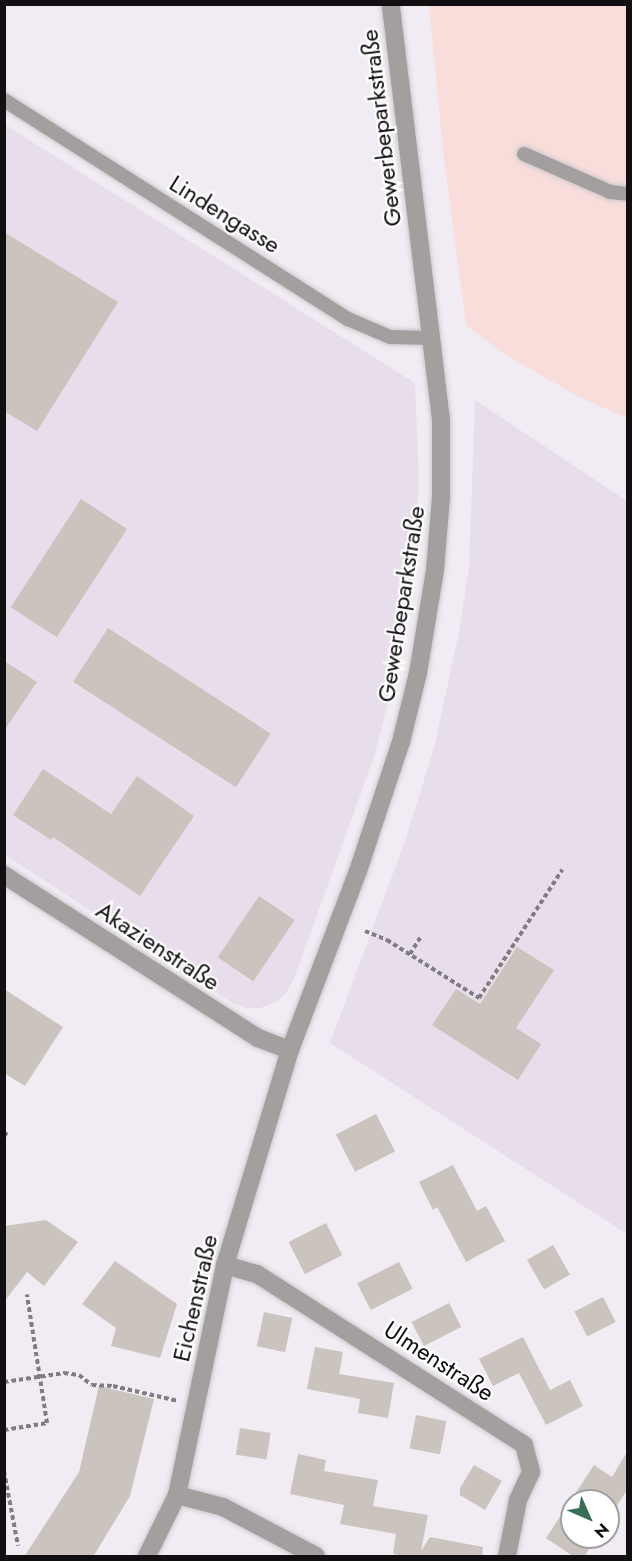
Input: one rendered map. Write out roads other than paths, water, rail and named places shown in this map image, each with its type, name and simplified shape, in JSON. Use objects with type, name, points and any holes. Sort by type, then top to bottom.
[{"type":"street","name":"Gewerbeparkstraße","points":[[290,1050],[358,871],[401,742],[418,673],[435,570],[441,497],[441,420],[432,338],[408,170],[391,4]]},
{"type":"street","name":"Akazienstraße","points":[[4,875],[258,1038],[290,1050]]},
{"type":"street","name":"Eichenstraße","points":[[147,1557],[177,1495],[225,1265],[290,1050]]},
{"type":"street","name":"Ulmenstraße","points":[[225,1265],[257,1274],[524,1445],[531,1472],[518,1500],[507,1557]]},
{"type":"street","points":[[177,1495],[223,1507],[316,1557]]},
{"type":"lane","name":"Lindengasse","points":[[4,100],[348,319],[390,338],[432,338]]},
{"type":"lane","points":[[524,154],[610,192],[627,194]]}]
